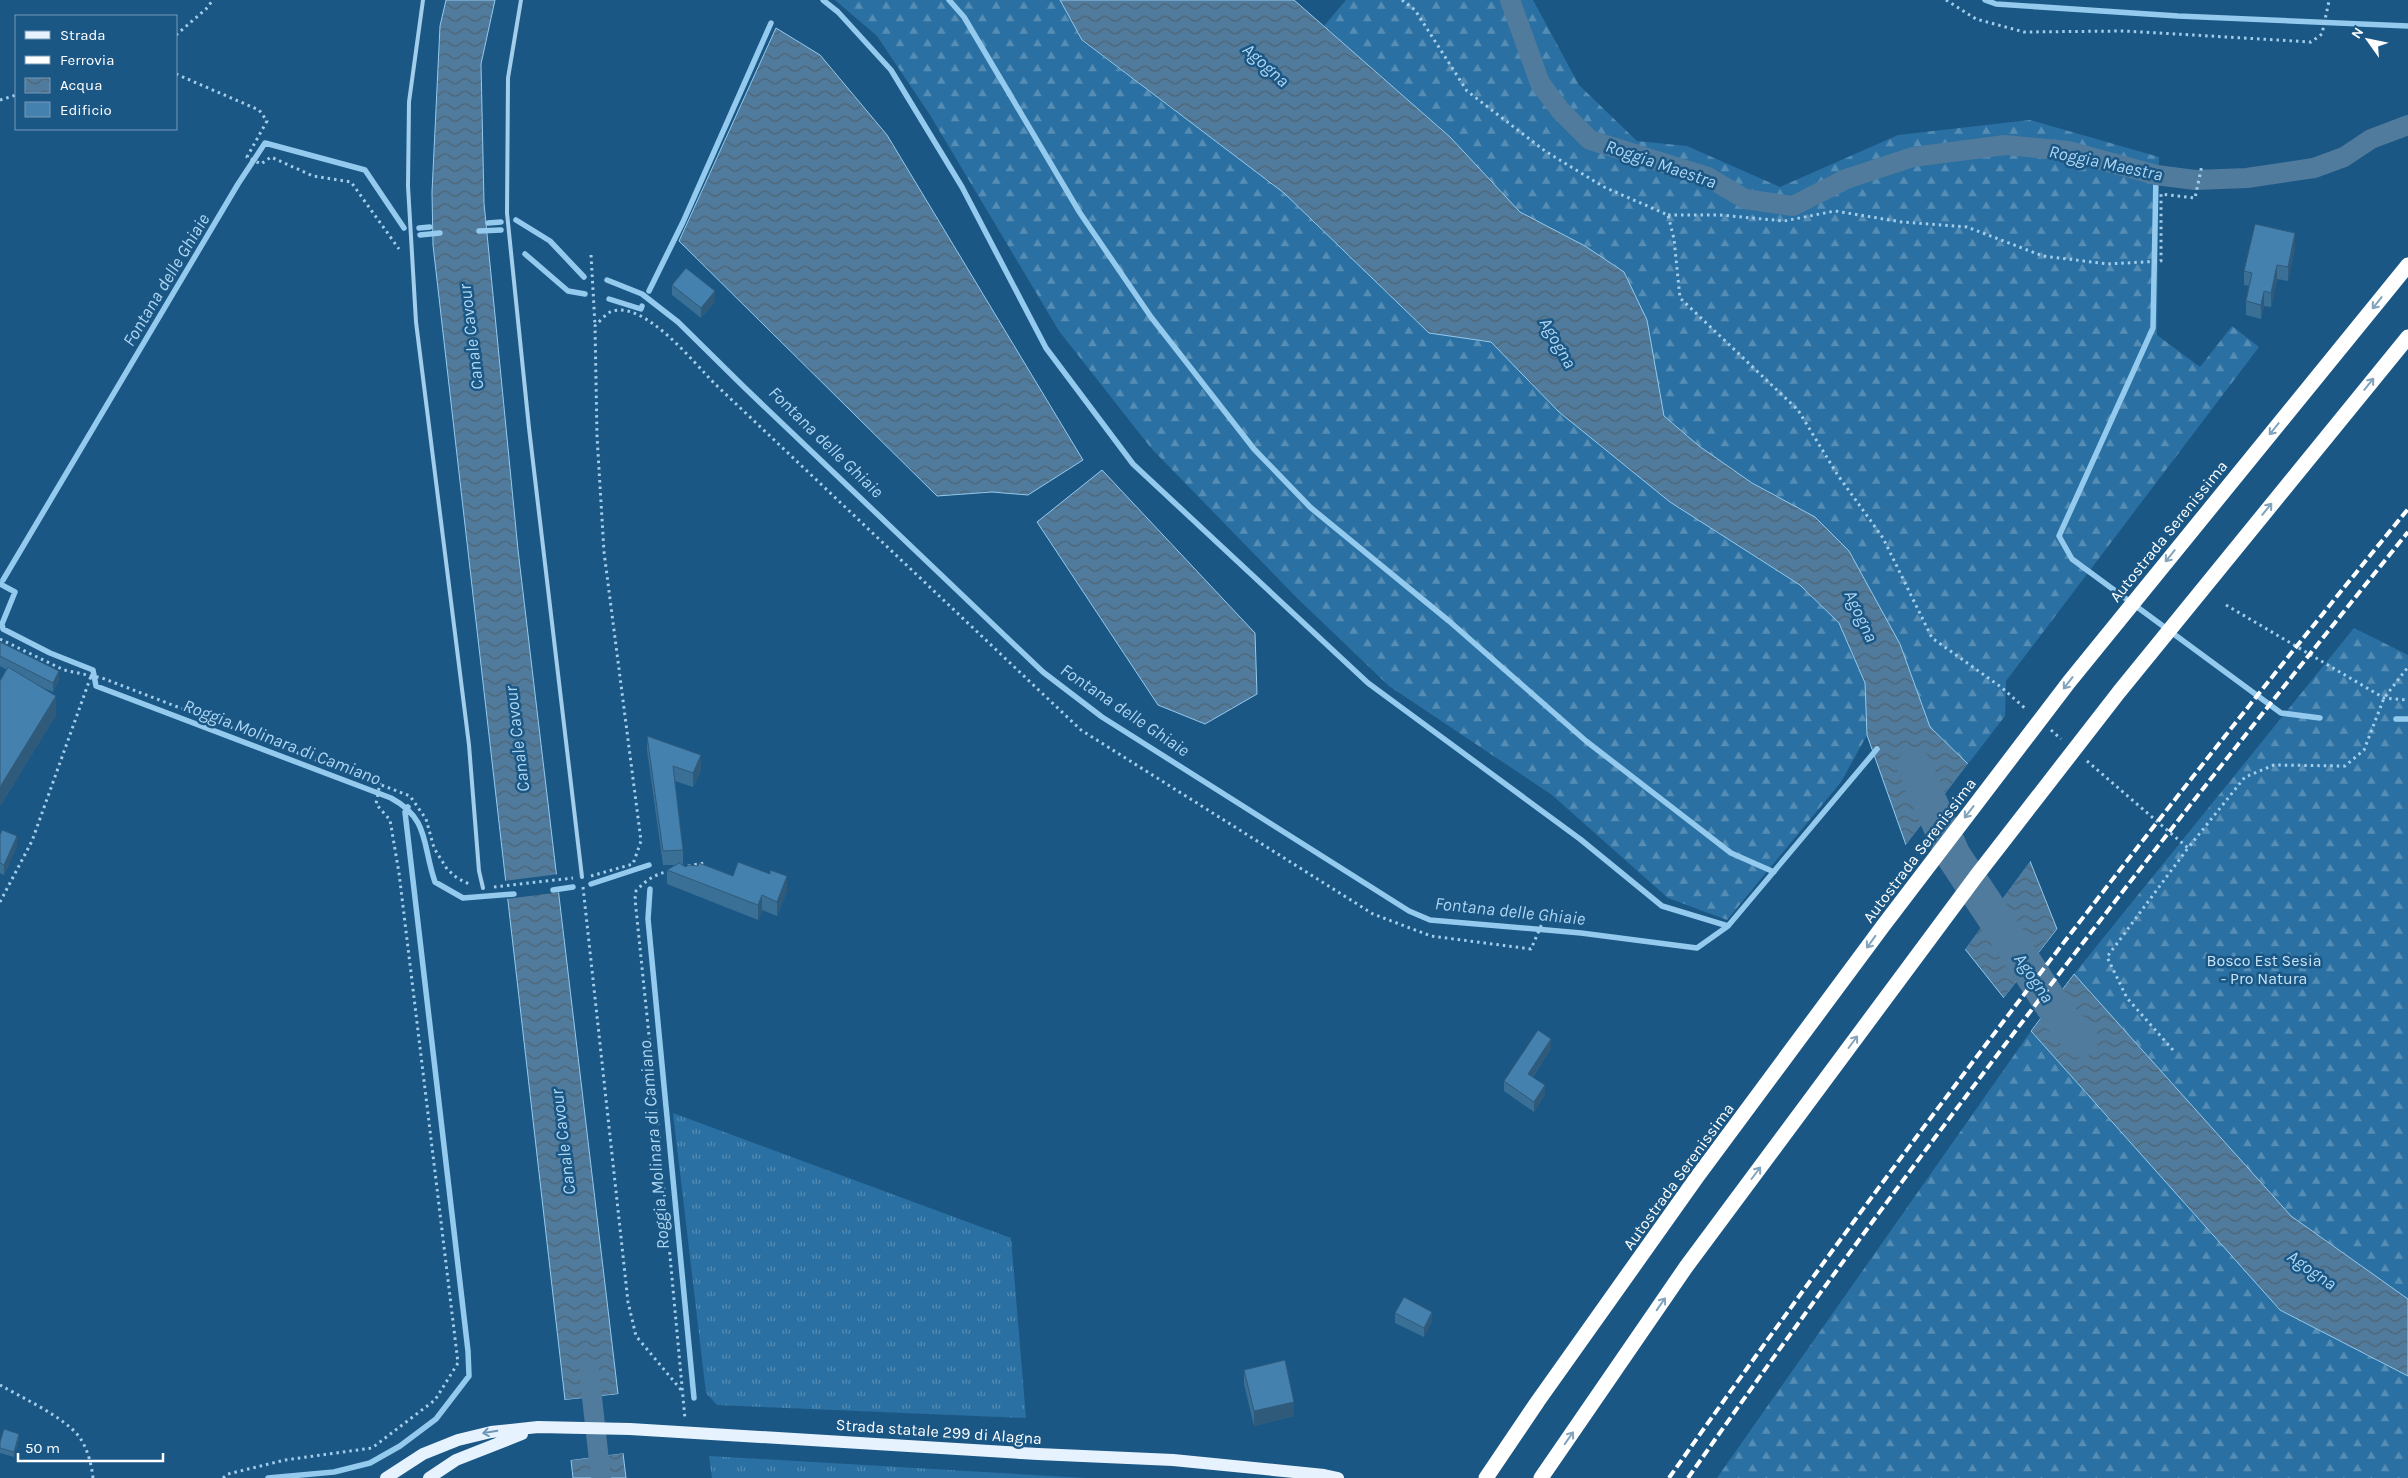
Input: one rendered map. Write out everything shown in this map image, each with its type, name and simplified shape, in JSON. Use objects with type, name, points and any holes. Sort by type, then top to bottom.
[{"type":"highway","name":"Autostrada Serenissima","points":[[1486,1478],[1538,1401],[1692,1185],[1871,942],[2069,682],[2200,518],[2408,265]]},
{"type":"highway","points":[[1541,1478],[1686,1267],[1977,875],[2236,547],[2408,337]]},
{"type":"main road","name":"Strada statale 299 di Alagna","points":[[428,1478],[456,1460],[538,1427]]},
{"type":"main road","name":"Strada statale 299 di Alagna","points":[[386,1478],[423,1454],[458,1440],[491,1432],[538,1427],[568,1427],[1173,1460],[1338,1478]]},
{"type":"lane","points":[[423,0],[409,102],[408,186],[416,322],[468,736],[478,871],[483,888]]},
{"type":"lane","points":[[521,0],[508,78],[507,213],[528,419],[582,877]]},
{"type":"path","points":[[178,33],[206,9],[213,0]]},
{"type":"path","points":[[1402,0],[1415,10],[1467,91],[1545,151],[1604,187],[1668,215],[1720,216],[1784,221],[1835,211],[1902,222],[1967,227],[2043,256],[2108,264],[2160,261],[2161,194],[2195,198],[2202,165]]},
{"type":"path","points":[[1946,0],[1976,19],[2024,32],[2125,31],[2311,42],[2322,34],[2329,1]]},
{"type":"path","points":[[178,75],[259,110],[267,121],[247,157],[261,164],[271,157],[313,176],[351,182],[413,268]]},
{"type":"path","points":[[0,100],[15,96]]},
{"type":"path","points":[[1668,215],[1674,239],[1680,298],[1798,410],[1837,474],[1883,538],[1932,638],[2001,687],[2031,713]]},
{"type":"path","points":[[492,888],[604,874],[633,864],[640,841],[604,552],[597,436],[596,326],[591,255]]},
{"type":"path","points":[[596,326],[610,312],[628,311],[638,314],[664,332],[715,384],[1081,730],[1373,914],[1431,936],[1530,949],[1544,919]]},
{"type":"path","points":[[2226,605],[2384,698],[2408,700]]},
{"type":"path","points":[[0,639],[64,670],[102,678],[410,796],[426,819],[434,848],[447,869],[468,884],[483,888]]},
{"type":"path","points":[[2173,1050],[2126,998],[2107,957],[2188,848],[2245,777],[2274,765],[2345,766],[2364,750],[2384,698],[2408,667]]},
{"type":"path","points":[[0,902],[32,841],[92,676]]},
{"type":"path","points":[[2046,726],[2068,745]]},
{"type":"path","points":[[2083,758],[2188,848]]},
{"type":"path","points":[[223,1478],[228,1474],[285,1460],[372,1448],[435,1400],[458,1363],[399,873],[390,820],[376,804],[380,784]]},
{"type":"path","points":[[679,868],[704,863]]},
{"type":"path","points":[[671,870],[655,874],[648,879],[636,890],[635,899],[686,1432]]},
{"type":"path","points":[[582,877],[628,1302],[636,1336],[682,1392]]},
{"type":"path","points":[[0,1385],[73,1430],[90,1457],[93,1478]]},
{"type":"green space","points":[[835,0],[1060,0],[1082,41],[1284,193],[1429,332],[1491,342],[1670,502],[1800,585],[1839,623],[1865,684],[1867,735],[1841,782],[1727,920],[1668,898],[1552,795],[1389,686],[1296,597],[1151,448],[1059,331],[930,115],[877,36]]},
{"type":"green space","points":[[1346,0],[1533,0],[1579,85],[1637,141],[1687,146],[1780,187],[1898,135],[2030,120],[2159,157],[2157,335],[2200,367],[2232,326],[2259,347],[2006,681],[2005,716],[1968,764],[1930,727],[1900,644],[1815,517],[1752,483],[1699,446],[1664,416],[1647,320],[1624,272],[1585,246],[1520,212],[1450,137],[1324,26]]},
{"type":"green space","name":"Bosco Est Sesia - Pro Natura","points":[[2354,628],[2408,655],[2408,1299],[2291,1216],[2074,974]]},
{"type":"green space","points":[[2031,1031],[2280,1310],[2408,1376],[2408,1478],[1717,1478]]},
{"type":"green space","points":[[673,1113],[1011,1238],[1026,1418],[717,1405],[706,1393]]},
{"type":"green space","points":[[709,1456],[1086,1478],[712,1478]]},
{"type":"water","points":[[446,0],[495,0],[481,64],[484,203],[518,550],[618,1394],[565,1400],[433,245],[432,192],[440,26]]},
{"type":"water","points":[[1060,0],[1294,0],[1450,137],[1520,212],[1585,246],[1624,272],[1647,320],[1664,416],[1699,446],[1752,483],[1815,517],[1849,551],[1900,644],[1930,727],[1968,764],[1906,845],[1867,735],[1865,683],[1839,623],[1800,585],[1670,502],[1559,412],[1491,342],[1429,333],[1284,193],[1082,40]]},
{"type":"water","points":[[776,28],[820,55],[887,135],[1083,460],[1028,495],[992,492],[937,496],[679,241]]},
{"type":"water","points":[[1102,470],[1255,633],[1257,694],[1205,724],[1158,705],[1037,522]]},
{"type":"water","points":[[2030,861],[2057,929],[2004,998],[1965,949]]},
{"type":"water","points":[[2074,974],[2291,1216],[2408,1299],[2408,1376],[2280,1310],[2031,1031]]},
{"type":"water","points":[[623,1453],[626,1478],[573,1478],[571,1460]]},
{"type":"pier","points":[[1969,762],[1970,766],[1908,847],[1904,847]]},
{"type":"pier","points":[[2028,859],[2032,859],[1964,951],[1963,947]]},
{"type":"pier","points":[[559,874],[561,892],[505,899],[503,881]]},
{"type":"pier","points":[[2059,927],[2059,931],[2006,1000],[2002,1000]]},
{"type":"pier","points":[[2075,972],[2029,1033],[2029,1029],[2072,973]]},
{"type":"pier","points":[[620,1394],[618,1396],[565,1403],[565,1400]]},
{"type":"pier","points":[[623,1451],[625,1453],[571,1460],[571,1457]]},
{"type":"building","points":[[2255,224],[2295,233],[2288,267],[2277,265],[2271,293],[2264,291],[2261,305],[2246,301],[2252,273],[2244,271]]},
{"type":"building","points":[[686,268],[715,291],[701,308],[672,285]]},
{"type":"building","points":[[0,642],[59,671],[53,683],[0,656]]},
{"type":"building","points":[[8,667],[56,696],[0,787],[0,681]]},
{"type":"building","points":[[647,736],[701,755],[693,773],[673,766],[683,850],[663,851]]},
{"type":"building","points":[[2,830],[17,836],[4,865],[0,863],[0,835]]},
{"type":"building","points":[[738,862],[770,874],[770,870],[787,876],[777,902],[762,895],[758,905],[667,870],[679,863],[686,867],[688,865],[698,866],[699,863],[733,876]]},
{"type":"building","points":[[1538,1030],[1551,1039],[1528,1074],[1545,1085],[1534,1102],[1504,1081]]},
{"type":"building","points":[[1404,1297],[1432,1312],[1424,1328],[1395,1313]]},
{"type":"building","points":[[1285,1360],[1294,1402],[1254,1411],[1244,1370]]},
{"type":"building","points":[[4,1429],[19,1434],[14,1452],[0,1448]]},
{"type":"waterway","points":[[823,0],[838,12],[891,70],[962,187],[1046,348],[1133,464],[1368,683],[1580,839],[1662,906],[1728,926]]},
{"type":"waterway","points":[[949,0],[964,17],[1080,213],[1151,317],[1254,449],[1310,507],[1449,621],[1586,741],[1731,853],[1774,872]]},
{"type":"waterway","name":"Roggia Maestra","points":[[1510,0],[1540,83],[1560,110],[1590,140],[1708,177],[1745,199],[1793,206],[1846,179],[1913,157],[2005,145],[2068,151],[2156,175],[2195,180],[2247,178],[2314,168],[2344,157],[2371,139],[2408,125]]},
{"type":"waterway","points":[[1985,0],[1996,4],[2178,16],[2408,26]]},
{"type":"waterway","points":[[649,291],[683,222],[771,23]]},
{"type":"waterway","name":"Fontana delle Ghiaie","points":[[3,580],[238,184],[265,143],[365,170],[404,228]]},
{"type":"waterway","points":[[2156,175],[2153,328],[2059,536],[2072,559],[2281,713],[2320,718]]},
{"type":"waterway","name":"Fontana delle Ghiaie","points":[[516,220],[550,241],[584,277]]},
{"type":"waterway","name":"Fontana delle Ghiaie","points":[[488,223],[501,222]]},
{"type":"waterway","name":"Fontana delle Ghiaie","points":[[419,228],[430,227]]},
{"type":"waterway","points":[[479,231],[501,230]]},
{"type":"waterway","points":[[420,235],[440,233]]},
{"type":"waterway","points":[[525,254],[568,291],[585,294]]},
{"type":"waterway","name":"Fontana delle Ghiaie","points":[[607,280],[642,294],[678,322],[1043,672],[1102,717],[1409,911],[1430,920],[1581,933],[1697,948],[1728,926],[1877,749]]},
{"type":"waterway","points":[[609,299],[641,309],[642,306]]},
{"type":"waterway","name":"Roggia Molinara di Camiano","points":[[0,584],[15,592],[2,624],[3,629],[50,653],[93,670],[96,686],[391,798],[404,806],[419,824],[435,882],[463,898],[514,894]]},
{"type":"waterway","points":[[2396,719],[2408,719]]},
{"type":"waterway","name":"Agogna","points":[[1914,766],[1953,855],[2061,1018],[2081,1040]]},
{"type":"waterway","points":[[268,1478],[334,1472],[370,1463],[400,1446],[436,1419],[469,1376],[468,1351],[405,812],[408,807]]},
{"type":"waterway","name":"Roggia Molinara di Camiano","points":[[591,884],[649,865]]},
{"type":"waterway","name":"Roggia Molinara di Camiano","points":[[553,890],[573,887]]},
{"type":"waterway","name":"Roggia Molinara di Camiano","points":[[650,889],[648,919],[694,1398]]},
{"type":"waterway","name":"Canale Cavour","points":[[589,1371],[601,1478]]},
{"type":"railway","points":[[1669,1478],[1847,1231],[2030,987],[2217,746],[2408,509]]},
{"type":"railway","points":[[1688,1478],[1950,1117],[2131,881],[2408,532]]}]
